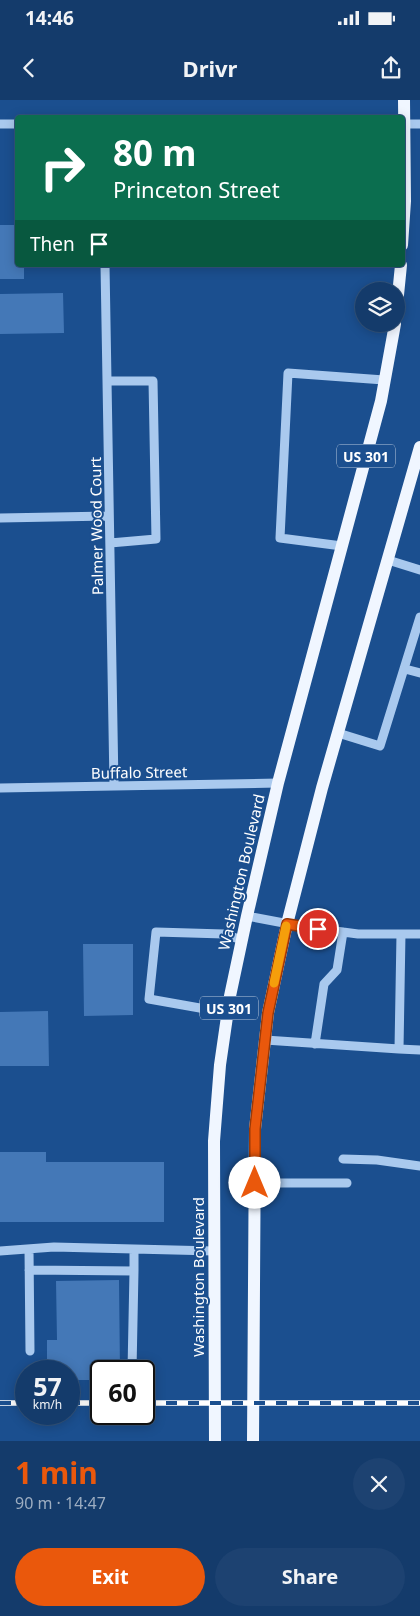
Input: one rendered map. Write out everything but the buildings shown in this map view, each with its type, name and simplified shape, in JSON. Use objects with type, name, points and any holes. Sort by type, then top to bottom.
[{"type":"main road","points":[[404,100],[404,115]]},
{"type":"main road","points":[[399,282],[401,267]]},
{"type":"main road","name":"Washington Boulevard","points":[[215,1441],[214,1141],[220,1065],[228,1013],[247,916],[278,783],[381,401],[393,332]]},
{"type":"main road","name":"US 301","points":[[253,1441],[255,1129],[268,1013],[287,924],[322,788],[420,447]]},
{"type":"street","points":[[0,124],[15,124]]},
{"type":"street","points":[[405,124],[420,124]]},
{"type":"street","name":"Palmer Wood Court","points":[[105,267],[114,786]]},
{"type":"street","points":[[342,546],[280,538],[288,373],[384,380]]},
{"type":"street","points":[[107,381],[153,381],[154,390],[156,539],[110,543]]},
{"type":"street","points":[[0,518],[109,516]]},
{"type":"street","points":[[388,560],[420,570]]},
{"type":"street","points":[[338,733],[380,746],[420,617]]},
{"type":"street","points":[[405,669],[420,674]]},
{"type":"street","name":"Buffalo Street","points":[[0,788],[278,783]]},
{"type":"street","points":[[247,916],[343,932],[420,934]]},
{"type":"street","points":[[228,1013],[149,998],[156,932],[224,934],[242,940]]},
{"type":"street","points":[[316,1044],[324,984],[337,970],[343,932]]},
{"type":"street","points":[[399,1049],[401,934]]},
{"type":"street","points":[[265,1040],[420,1050]]},
{"type":"street","points":[[344,1160],[377,1160],[420,1166]]},
{"type":"street","points":[[255,1183],[347,1183]]},
{"type":"street","points":[[0,1252],[54,1247],[214,1252]]},
{"type":"street","points":[[29,1249],[30,1351]]},
{"type":"street","points":[[132,1360],[134,1250]]},
{"type":"street","points":[[29,1270],[134,1271]]},
{"type":"railway","points":[[0,1403],[15,1403]]},
{"type":"railway","points":[[80,1403],[90,1403]]},
{"type":"railway","points":[[155,1403],[420,1403]]},
{"type":"slow traffic","points":[[274,983],[286,926]]},
{"type":"route","points":[[255,1183],[255,1129],[260,1076],[268,1013],[287,924],[318,929]]}]
